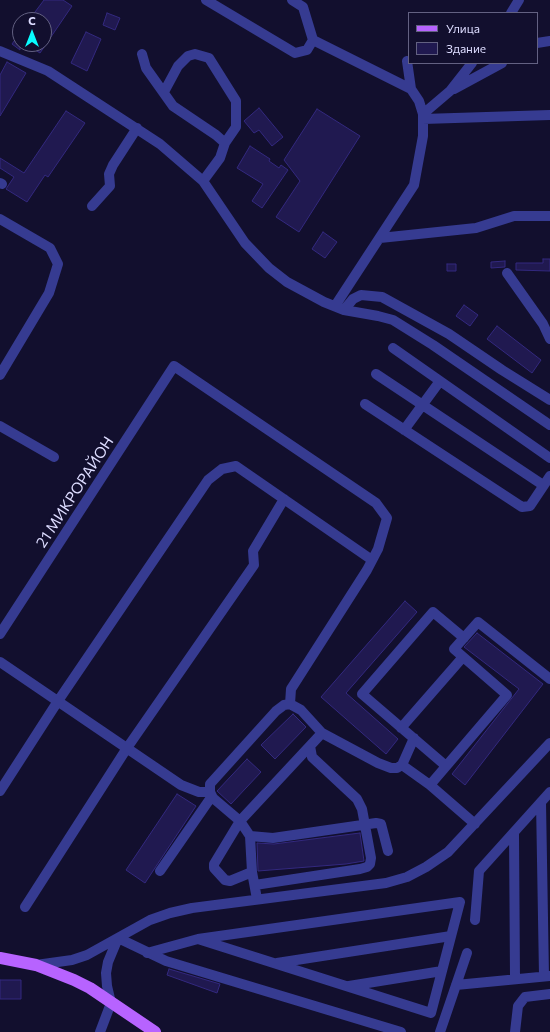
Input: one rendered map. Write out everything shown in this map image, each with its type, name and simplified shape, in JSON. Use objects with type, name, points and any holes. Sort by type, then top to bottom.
[{"type":"main road","points":[[0,958],[36,965],[74,980],[155,1032]]},
{"type":"street","points":[[206,0],[295,53],[307,50],[314,40]]},
{"type":"street","points":[[292,0],[303,7],[314,40],[411,89]]},
{"type":"street","points":[[512,12],[518,0]]},
{"type":"street","points":[[538,43],[550,40]]},
{"type":"street","points":[[0,51],[48,71],[160,144],[203,181],[245,243],[270,268],[287,282],[340,308],[393,320],[550,425]]},
{"type":"street","points":[[142,54],[146,68],[164,92],[172,106],[216,135],[225,143]]},
{"type":"street","points":[[164,92],[178,66],[188,56],[195,54],[209,58],[236,101],[236,127],[225,143],[220,158],[203,181]]},
{"type":"street","points":[[340,308],[380,238],[414,185],[423,136],[423,116],[419,101],[411,89],[407,61]]},
{"type":"street","points":[[423,116],[450,91],[471,64]]},
{"type":"street","points":[[450,91],[500,64]]},
{"type":"street","points":[[423,116],[550,115]]},
{"type":"street","points":[[92,206],[110,186],[110,174],[113,165],[137,128]]},
{"type":"street","points":[[380,238],[476,228],[514,216],[550,216]]},
{"type":"street","points":[[0,219],[50,248],[58,264],[49,293],[0,375]]},
{"type":"street","points":[[507,273],[543,324],[550,339]]},
{"type":"street","points":[[340,308],[361,294],[382,297],[429,323],[550,400]]},
{"type":"street","points":[[419,336],[429,323]]},
{"type":"street","points":[[392,348],[550,458]]},
{"type":"street","name":"21 МИКРОРАЙОН","points":[[0,634],[174,366],[376,503],[387,518],[378,549],[372,560]]},
{"type":"street","points":[[376,374],[543,485]]},
{"type":"street","points":[[404,430],[440,381]]},
{"type":"street","points":[[366,404],[522,507],[530,506],[550,476]]},
{"type":"street","points":[[0,426],[54,457]]},
{"type":"street","points":[[0,791],[58,701],[208,480],[222,469],[236,466],[372,560],[291,689],[290,704]]},
{"type":"street","points":[[25,907],[127,748],[254,565],[253,551],[284,499]]},
{"type":"street","points":[[446,766],[362,694],[433,612],[464,638]]},
{"type":"street","points":[[430,785],[508,694],[454,649],[478,622],[550,679]]},
{"type":"street","points":[[402,728],[463,657]]},
{"type":"street","points":[[0,662],[180,785],[199,792],[211,794],[240,821],[250,836],[252,872],[258,899]]},
{"type":"street","points":[[290,704],[302,710],[322,733],[391,768],[397,768],[402,765],[414,738]]},
{"type":"street","points":[[160,871],[211,794],[210,784],[276,711],[290,704]]},
{"type":"street","points":[[252,872],[230,880],[225,880],[214,868],[214,864],[240,821],[322,733]]},
{"type":"street","points":[[36,965],[72,960],[104,947],[150,920],[170,913],[258,899],[386,883],[407,877],[426,867],[448,852],[550,744]]},
{"type":"street","points":[[255,885],[367,867],[371,858],[362,808],[356,799],[312,757],[310,746]]},
{"type":"street","points":[[402,765],[430,785],[475,824]]},
{"type":"street","points":[[475,920],[479,871],[550,792]]},
{"type":"street","points":[[456,985],[547,976],[541,802]]},
{"type":"street","points":[[250,836],[273,838],[381,824],[388,851]]},
{"type":"street","points":[[514,833],[515,979]]},
{"type":"street","points":[[147,953],[198,939],[460,902],[431,1013],[198,939]]},
{"type":"street","points":[[275,963],[451,936]]},
{"type":"street","points":[[118,938],[166,961],[401,1032]]},
{"type":"street","points":[[100,1032],[111,1003],[106,973],[108,962],[118,938]]},
{"type":"street","points":[[440,1032],[467,953]]},
{"type":"street","points":[[347,986],[442,971]]},
{"type":"street","points":[[515,1032],[518,1006],[525,997],[550,994]]},
{"type":"building","points":[[44,0],[63,0],[72,6],[52,35],[52,12],[35,12]]},
{"type":"building","points":[[107,13],[120,18],[115,30],[103,25]]},
{"type":"building","points":[[86,32],[101,39],[87,71],[71,63]]},
{"type":"building","points":[[7,62],[26,73],[0,116],[0,75]]},
{"type":"building","points":[[259,108],[283,137],[272,146],[259,130],[254,133],[244,121]]},
{"type":"building","points":[[317,109],[360,136],[299,232],[276,217],[300,181],[284,160]]},
{"type":"building","points":[[66,111],[85,123],[48,177],[45,175],[27,202],[6,189],[14,177],[0,168],[0,158],[24,173]]},
{"type":"building","points":[[250,146],[270,159],[269,161],[279,168],[281,165],[288,170],[262,208],[252,201],[263,184],[237,168]]},
{"type":"building","points":[[323,232],[337,242],[325,258],[312,249]]},
{"type":"building","points":[[543,259],[550,259],[550,271],[516,270],[516,263],[543,263]]},
{"type":"building","points":[[505,261],[505,267],[491,268],[491,262]]},
{"type":"building","points":[[447,264],[456,264],[456,271],[447,271]]},
{"type":"building","points":[[464,305],[478,315],[470,326],[456,316]]},
{"type":"building","points":[[497,326],[541,360],[532,373],[487,339]]},
{"type":"building","points":[[405,601],[417,612],[346,693],[398,739],[386,754],[321,697]]},
{"type":"building","points":[[477,633],[543,684],[465,785],[452,774],[519,689],[464,647]]},
{"type":"building","points":[[293,714],[306,727],[275,759],[261,745]]},
{"type":"building","points":[[247,759],[261,772],[231,804],[217,791]]},
{"type":"building","points":[[177,794],[196,806],[145,883],[126,870]]},
{"type":"building","points":[[360,833],[364,861],[346,864],[258,871],[257,843],[274,844]]},
{"type":"building","points":[[169,969],[220,984],[217,993],[167,975]]},
{"type":"building","points":[[0,980],[21,980],[21,999],[0,999]]}]
